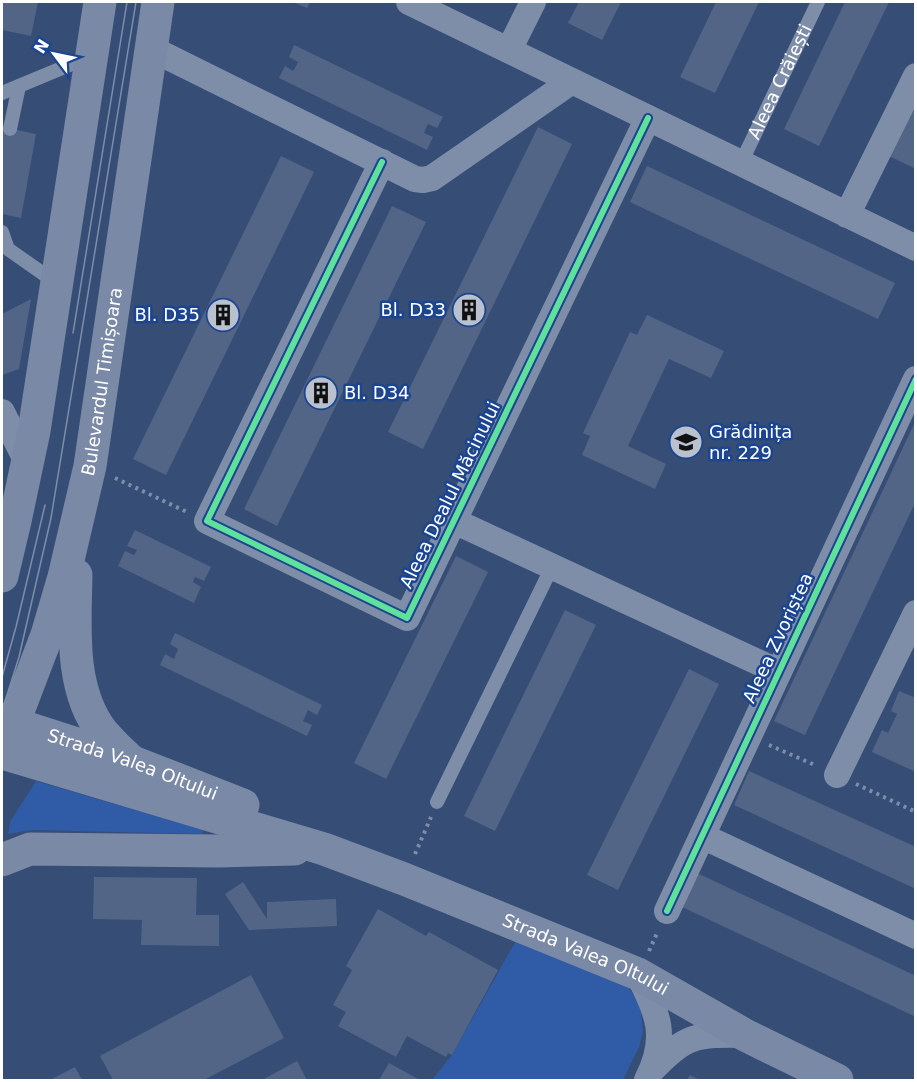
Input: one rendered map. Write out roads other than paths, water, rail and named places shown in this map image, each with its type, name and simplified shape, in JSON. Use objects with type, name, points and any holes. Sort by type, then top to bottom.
[{"type":"main road","points":[[2,576],[34,431],[100,2]]},
{"type":"main road","name":"Bulevardul Timișoara","points":[[6,732],[47,635],[64,577],[90,466],[158,2]]},
{"type":"main road","points":[[77,525],[76,651],[81,686],[85,702],[102,732],[133,762]]},
{"type":"main road","name":"Strada Valea Oltului","points":[[6,732],[133,762],[239,803],[324,849]]},
{"type":"main road","name":"Strada Valea Oltului","points":[[6,732],[404,879],[638,974],[745,1035],[837,1080]]},
{"type":"main road","points":[[2,860],[30,849],[219,851],[324,849]]},
{"type":"street","points":[[409,2],[915,248]]},
{"type":"street","points":[[509,50],[533,2]]},
{"type":"street","points":[[150,48],[415,179],[423,180],[432,178],[572,81]]},
{"type":"street","points":[[847,215],[915,76]]},
{"type":"street","name":"Aleea Dealul Măcinului","points":[[382,162],[207,521],[407,618],[648,118]]},
{"type":"street","name":"Aleea Zvoriștea","points":[[667,911],[915,379]]},
{"type":"street","points":[[2,412],[27,462]]},
{"type":"street","points":[[454,521],[779,672]]},
{"type":"street","points":[[837,775],[908,645],[915,613]]},
{"type":"street","points":[[702,836],[915,936]]},
{"type":"street","points":[[638,974],[654,1005],[660,1024],[659,1042],[649,1076]]},
{"type":"street","points":[[649,1076],[672,1050],[687,1040],[707,1035],[745,1035]]},
{"type":"lane","name":"Aleea Crăiești","points":[[741,163],[818,2]]},
{"type":"lane","points":[[2,93],[92,56]]},
{"type":"lane","points":[[10,129],[19,86]]},
{"type":"lane","points":[[2,232],[8,249],[56,283]]},
{"type":"lane","points":[[437,802],[552,567]]},
{"type":"tram line","points":[[73,333],[127,2]]},
{"type":"tram line","points":[[2,711],[19,657],[51,518],[136,2]]},
{"type":"tram line","points":[[2,677],[45,505]]},
{"type":"place","name":"Bl. D33","points":[[469,310]]},
{"type":"place","name":"Bl. D35","points":[[223,315]]},
{"type":"place","name":"Bl. D34","points":[[321,393]]},
{"type":"place","name":"Grădinița nr. 229","points":[[686,442]]}]
